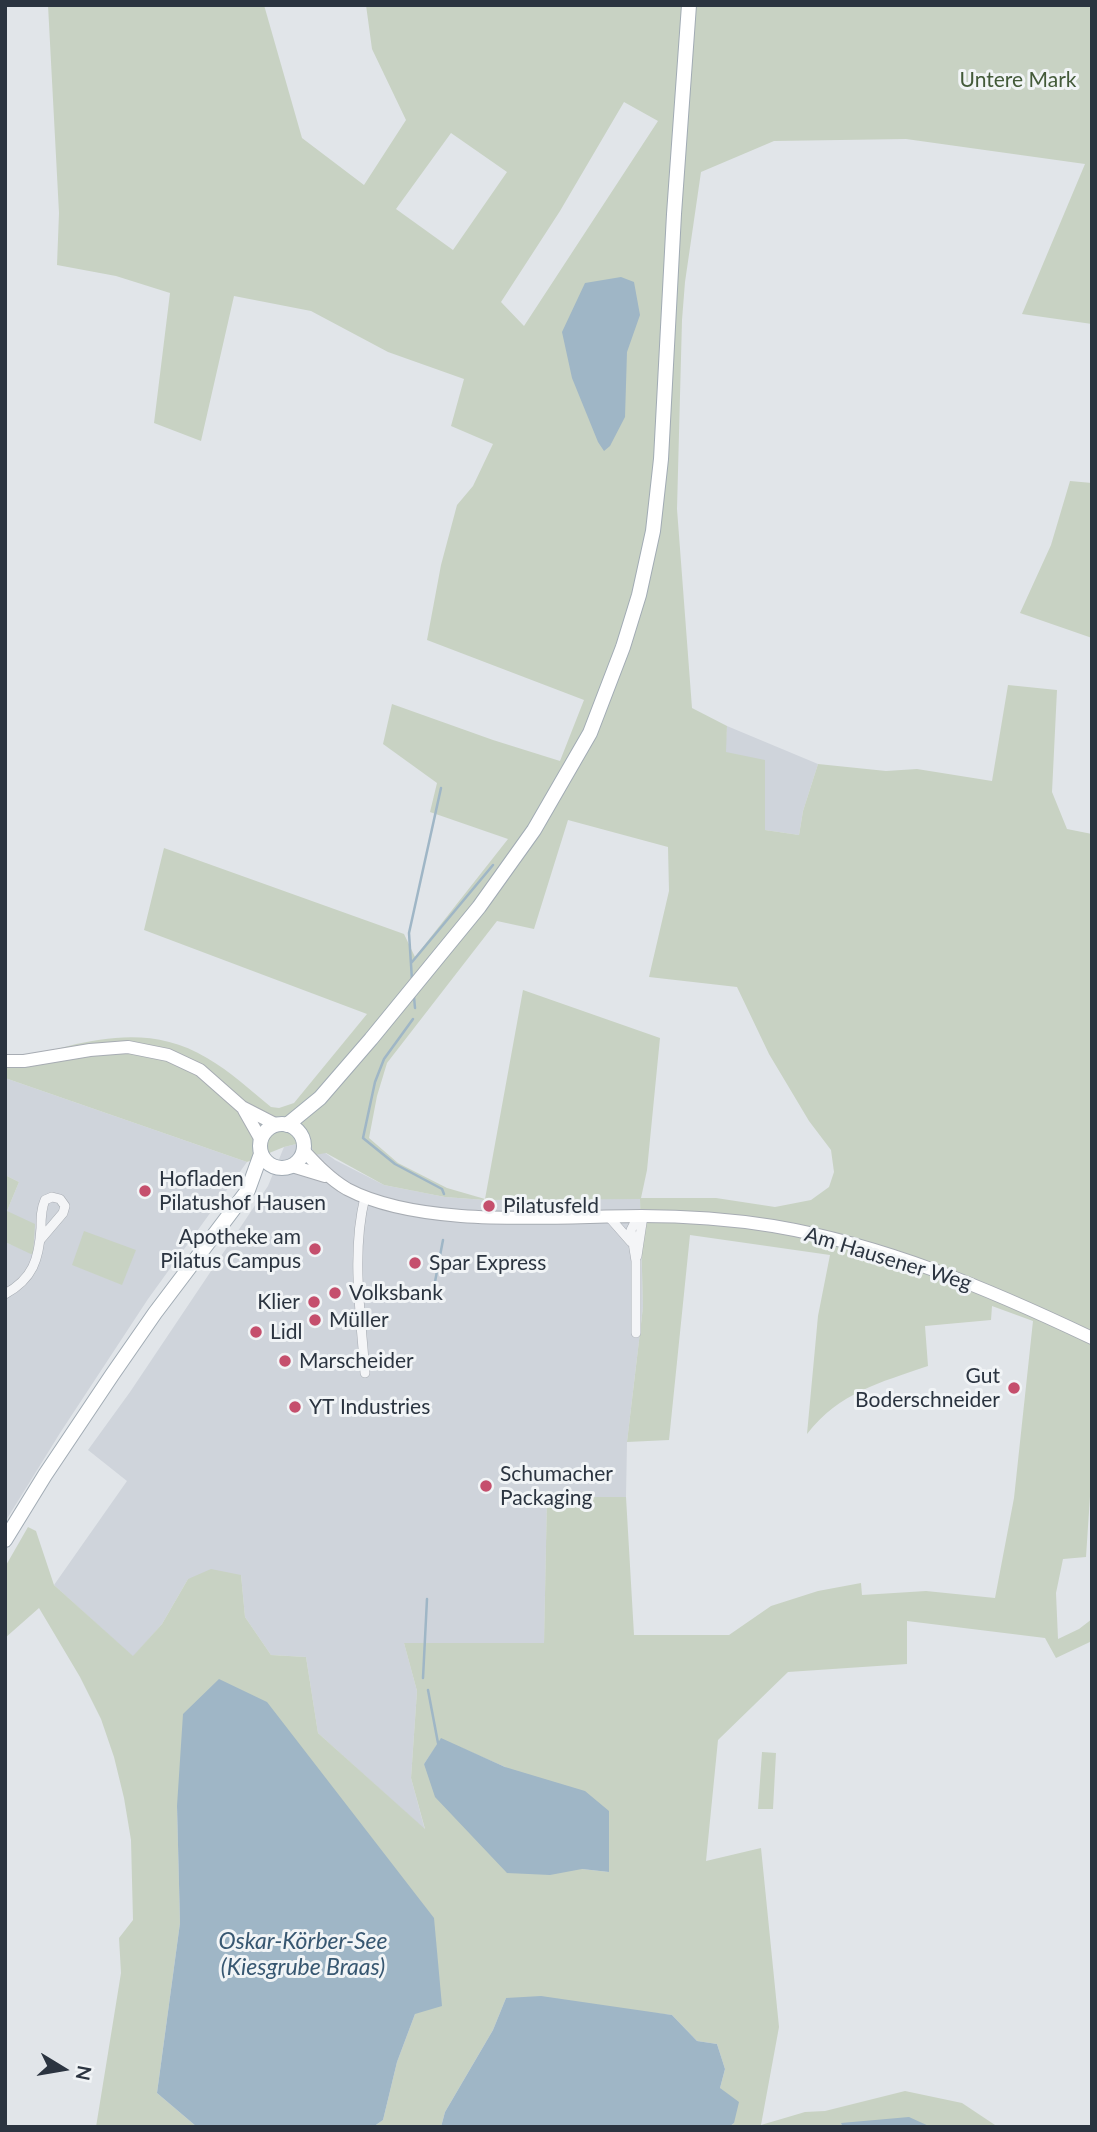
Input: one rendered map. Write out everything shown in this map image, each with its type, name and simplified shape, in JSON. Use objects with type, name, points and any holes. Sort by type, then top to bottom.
[{"type":"main road","points":[[248,1190],[264,1133],[282,1125],[320,1098],[479,907],[534,830],[590,733],[623,647],[639,595],[653,531],[661,459],[674,214],[689,5]]},
{"type":"main road","points":[[5,1060],[24,1061],[90,1049],[128,1047],[168,1055],[200,1070],[242,1107],[282,1125],[303,1143],[331,1179]]},
{"type":"main road","points":[[292,1166],[301,1157],[303,1143],[320,1098]]},
{"type":"main road","points":[[242,1107],[265,1161],[277,1168]]},
{"type":"main road","points":[[5,1540],[45,1475],[155,1313],[248,1190],[277,1168],[292,1166],[331,1179]]},
{"type":"main road","name":"Am Hausener Weg","points":[[331,1179],[365,1197],[407,1208],[459,1216],[641,1216],[711,1219],[771,1226],[838,1239],[927,1266],[977,1285],[1087,1336]]},
{"type":"street","points":[[365,1197],[359,1270],[365,1373]]},
{"type":"street","points":[[636,1261],[631,1230],[641,1216]]},
{"type":"street","points":[[636,1333],[636,1261],[641,1216]]},
{"type":"street","points":[[609,1217],[633,1246]]},
{"type":"street","points":[[5,1294],[19,1287],[32,1270],[40,1240]]},
{"type":"shaded area","points":[[727,726],[818,764],[803,811],[799,835],[765,830],[725,752]]},
{"type":"shaded area","points":[[5,1078],[247,1162],[148,1299],[5,1522],[5,1242],[33,1254],[7,1211],[19,1182],[5,1175]]},
{"type":"shaded area","name":"Pilatusfeld","points":[[309,1141],[335,1160],[384,1185],[445,1197],[485,1200],[640,1198],[643,1307],[627,1442],[626,1497],[547,1497],[544,1644],[404,1643],[417,1691],[411,1778],[425,1830],[318,1733],[306,1657],[271,1655],[245,1617],[241,1575],[188,1579],[162,1624],[133,1657],[54,1585],[127,1481],[88,1450],[268,1186],[284,1147]]},
{"type":"green space","name":"Untere Mark","points":[[48,5],[264,5],[302,138],[364,185],[406,120],[372,49],[366,5],[1092,5],[1092,324],[1022,314],[1085,164],[906,139],[774,141],[701,172],[682,320],[677,509],[692,708],[727,726],[726,752],[765,760],[765,830],[799,835],[803,811],[818,764],[886,771],[917,769],[992,781],[1008,685],[1057,690],[1052,792],[1067,829],[1092,834],[1092,1466],[1086,1557],[1063,1559],[1056,1593],[1058,1639],[1092,1619],[1092,1641],[1056,1658],[1045,1638],[907,1621],[907,1664],[788,1672],[718,1740],[706,1861],[761,1848],[779,2027],[761,2125],[805,2112],[825,2111],[905,2091],[962,2103],[998,2127],[729,2127],[734,2123],[720,2088],[725,2069],[717,2044],[697,2041],[672,2015],[506,1998],[493,2030],[445,2112],[441,2127],[373,2127],[383,2120],[397,2062],[415,2014],[177,1806],[180,1923],[157,2093],[197,2127],[96,2127],[121,1973],[119,1938],[133,1920],[131,1840],[114,1757],[101,1719],[80,1677],[39,1608],[5,1638],[5,1567],[28,1527],[36,1531],[54,1585],[133,1656],[162,1624],[188,1579],[211,1569],[241,1575],[245,1617],[271,1655],[306,1657],[318,1733],[425,1829],[411,1778],[417,1691],[404,1643],[544,1643],[547,1497],[626,1497],[634,1635],[729,1635],[771,1606],[818,1591],[861,1583],[862,1595],[926,1591],[995,1598],[1014,1498],[1033,1321],[992,1306],[991,1320],[925,1326],[928,1366],[877,1384],[847,1399],[833,1408],[807,1434],[818,1316],[830,1255],[690,1235],[669,1440],[627,1442],[643,1307],[640,1199],[485,1200],[445,1197],[384,1185],[326,1153],[315,1155],[309,1141],[284,1147],[247,1162],[5,1078],[5,1063],[56,1049],[107,1039],[157,1039],[182,1046],[207,1058],[271,1107],[279,1108],[294,1103],[367,1014],[144,930],[164,848],[404,934],[415,957],[508,839],[430,812],[437,783],[383,744],[392,704],[560,761],[584,700],[427,640],[441,565],[457,505],[473,486],[493,444],[451,426],[464,379],[388,352],[311,311],[234,296],[201,441],[154,423],[170,293],[116,276],[57,265],[59,213]],"holes":[[[624,102],[658,121],[524,326],[501,302],[560,211]],[[451,133],[507,172],[453,250],[396,209]],[[568,820],[668,847],[669,891],[649,977],[737,987],[769,1054],[809,1121],[831,1150],[834,1172],[829,1187],[811,1200],[775,1207],[716,1198],[641,1198],[647,1170],[660,1038],[523,990],[485,1199],[447,1188],[398,1163],[369,1138],[387,1063],[497,921],[534,929]],[[441,1739],[505,1767],[609,1872],[582,1869],[424,1764]]]},
{"type":"green space","points":[[1070,481],[1092,483],[1092,638],[1020,613],[1051,545]]},
{"type":"green space","points":[[5,1175],[19,1182],[7,1211],[35,1224],[33,1255],[5,1242]]},
{"type":"green space","points":[[84,1231],[136,1250],[122,1285],[72,1265]]},
{"type":"green space","points":[[762,1752],[776,1753],[773,1809],[758,1809]]},
{"type":"water","points":[[621,277],[634,282],[640,315],[627,352],[625,417],[610,446],[604,451],[572,378],[562,332],[585,283]]},
{"type":"water","name":"Oskar-Körber-See (Kiesgrube Braas)","points":[[219,1679],[267,1702],[434,1918],[442,2006],[415,2014],[397,2062],[383,2120],[373,2127],[197,2127],[157,2093],[180,1923],[177,1806],[183,1714]]},
{"type":"water","points":[[441,1738],[505,1767],[585,1791],[609,1811],[609,1872],[582,1869],[550,1875],[507,1873],[435,1797],[424,1764]]},
{"type":"water","points":[[541,1996],[672,2015],[697,2041],[717,2044],[725,2069],[720,2088],[739,2102],[734,2123],[729,2127],[441,2127],[445,2112],[493,2030],[506,1998]]},
{"type":"water","points":[[909,2117],[931,2127],[843,2127],[841,2123]]},
{"type":"waterway","points":[[412,980],[409,933],[441,788]]},
{"type":"waterway","points":[[412,962],[493,865]]},
{"type":"waterway","points":[[414,997],[415,1008]]},
{"type":"waterway","points":[[413,1019],[384,1059],[375,1082],[363,1138],[395,1164],[442,1189],[444,1194]]},
{"type":"waterway","points":[[434,1287],[443,1240]]},
{"type":"waterway","points":[[423,1678],[427,1599]]},
{"type":"waterway","points":[[428,1690],[438,1743]]},
{"type":"place","name":"Hofladen Pilatushof Hausen","points":[[145,1191]]},
{"type":"place","name":"Pilatusfeld","points":[[489,1206]]},
{"type":"place","name":"Apotheke am Pilatus Campus","points":[[315,1249]]},
{"type":"place","name":"Spar Express","points":[[415,1263]]},
{"type":"place","name":"Volksbank","points":[[335,1293]]},
{"type":"place","name":"Klier","points":[[314,1302]]},
{"type":"place","name":"Müller","points":[[315,1320]]},
{"type":"place","name":"Lidl","points":[[256,1332]]},
{"type":"place","name":"Marscheider","points":[[285,1361]]},
{"type":"place","name":"Gut Boderschneider","points":[[1014,1388]]},
{"type":"place","name":"YT Industries","points":[[295,1407]]},
{"type":"place","name":"Schumacher Packaging","points":[[486,1486]]}]
